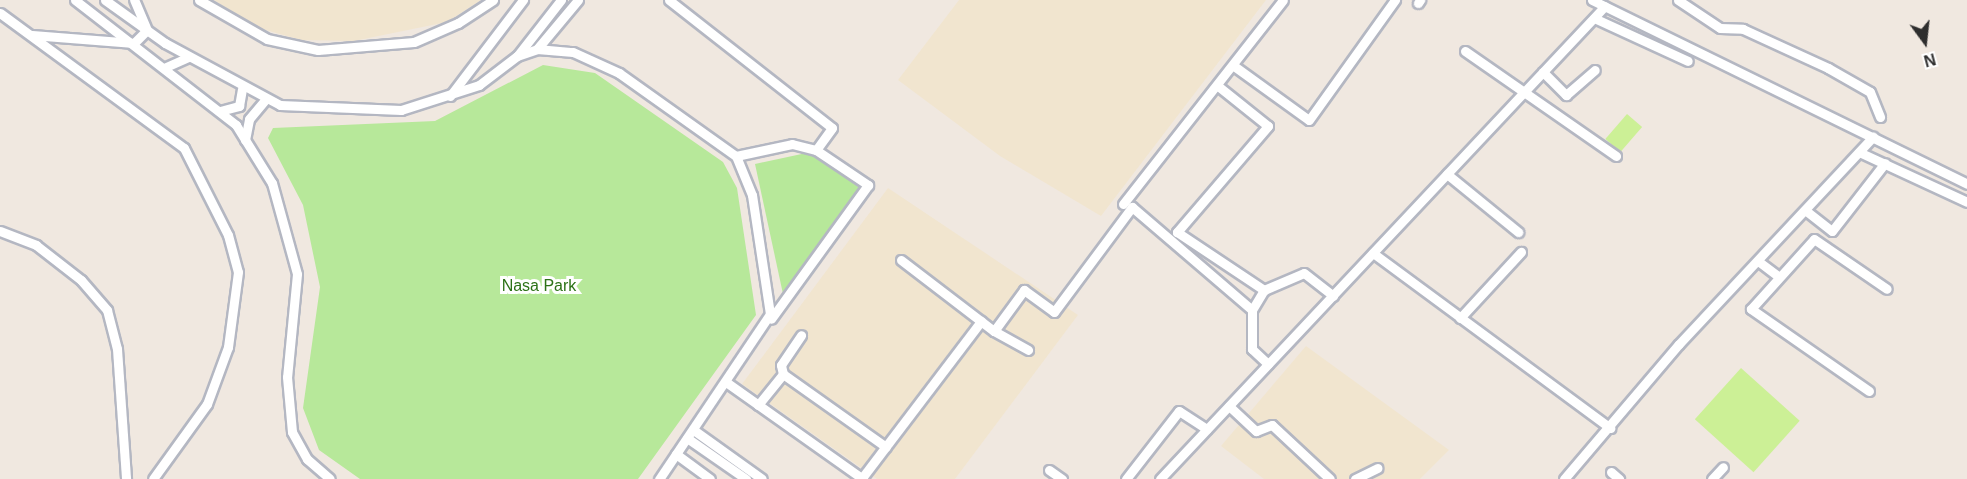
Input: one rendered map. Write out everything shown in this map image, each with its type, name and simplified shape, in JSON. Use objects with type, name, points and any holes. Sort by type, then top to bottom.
[{"type":"street","points":[[75,0],[166,67],[220,111],[245,140],[272,183],[297,274],[287,377],[292,432],[307,459],[330,479]]},
{"type":"street","points":[[105,0],[188,57],[242,89],[266,99],[344,110],[401,110],[449,98],[479,85],[517,56],[561,0]]},
{"type":"street","points":[[134,0],[147,30]]},
{"type":"street","points":[[199,0],[267,39],[318,50],[414,42],[458,23],[493,0]]},
{"type":"street","points":[[449,98],[523,0]]},
{"type":"street","points":[[537,49],[578,0]]},
{"type":"street","points":[[669,0],[832,128],[816,150]]},
{"type":"street","points":[[1124,204],[1234,66],[1283,0]]},
{"type":"street","points":[[1234,66],[1309,120],[1395,0]]},
{"type":"street","points":[[1592,0],[1967,184]]},
{"type":"street","points":[[1678,0],[1720,28],[1743,29],[1828,68],[1869,93],[1880,117]]},
{"type":"street","points":[[1160,479],[1605,6]]},
{"type":"street","points":[[3,17],[184,148],[228,235],[238,272],[228,347],[207,404],[153,479]]},
{"type":"street","points":[[1594,18],[1688,62]]},
{"type":"street","points":[[30,35],[134,43],[147,30]]},
{"type":"street","points":[[517,56],[537,49],[573,52],[619,73],[736,156],[752,195],[771,291],[762,330]]},
{"type":"street","points":[[1466,51],[1523,94],[1616,156]]},
{"type":"street","points":[[166,67],[188,57]]},
{"type":"street","points":[[1543,72],[1566,95],[1595,70]]},
{"type":"street","points":[[1218,86],[1268,126],[1178,232],[1264,290]]},
{"type":"street","points":[[220,111],[239,106],[242,89]]},
{"type":"street","points":[[245,140],[249,118],[266,99]]},
{"type":"street","points":[[1564,479],[1610,428],[1678,344],[1873,137]]},
{"type":"street","points":[[659,479],[762,330],[868,185],[816,150],[792,144],[736,156]]},
{"type":"street","points":[[1859,152],[1967,202]]},
{"type":"street","points":[[1805,210],[1832,231],[1885,163]]},
{"type":"street","points":[[1447,174],[1518,232]]},
{"type":"street","points":[[994,331],[1024,290],[1054,312],[1132,207],[1252,310]]},
{"type":"street","points":[[0,231],[36,245],[81,280],[107,310],[117,349],[126,479]]},
{"type":"street","points":[[1869,391],[1751,309],[1814,238],[1887,289]]},
{"type":"street","points":[[1460,318],[1521,252]]},
{"type":"street","points":[[1373,253],[1610,428]]},
{"type":"street","points":[[901,260],[994,331],[1028,350]]},
{"type":"street","points":[[1758,261],[1779,277]]},
{"type":"street","points":[[1268,364],[1252,349],[1252,310],[1264,290],[1304,273],[1333,296]]},
{"type":"street","points":[[726,382],[863,478],[981,321]]},
{"type":"street","points":[[801,335],[781,365],[783,374],[886,447]]},
{"type":"street","points":[[758,405],[783,374]]},
{"type":"street","points":[[1228,406],[1256,431],[1272,425],[1330,479]]},
{"type":"street","points":[[1128,478],[1179,411],[1207,429]]},
{"type":"street","points":[[691,434],[746,479]]},
{"type":"street","points":[[691,434],[762,479]]},
{"type":"street","points":[[676,454],[710,479]]},
{"type":"street","points":[[1712,479],[1723,467]]},
{"type":"street","points":[[1355,479],[1378,468]]},
{"type":"street","points":[[1049,470],[1062,479]]},
{"type":"street","points":[[1611,472],[1619,479]]},
{"type":"shaded area","points":[[214,0],[481,0],[447,22],[354,41],[301,40],[255,27]]},
{"type":"shaded area","points":[[959,0],[1266,0],[1101,216],[1000,156],[898,80]]},
{"type":"shaded area","points":[[888,188],[1078,315],[955,479],[877,479],[742,384]]},
{"type":"shaded area","points":[[1306,346],[1449,450],[1420,479],[1264,479],[1221,446]]},
{"type":"green space","name":"Nasa Park","points":[[543,65],[595,73],[723,162],[737,188],[756,315],[638,479],[360,479],[319,450],[303,408],[320,287],[303,205],[268,138],[273,128],[435,121]]},
{"type":"green space","points":[[1627,114],[1642,127],[1620,152],[1605,139]]},
{"type":"green space","points":[[811,152],[860,188],[783,294],[755,164]]},
{"type":"green space","points":[[1741,368],[1800,421],[1754,472],[1695,419]]}]
